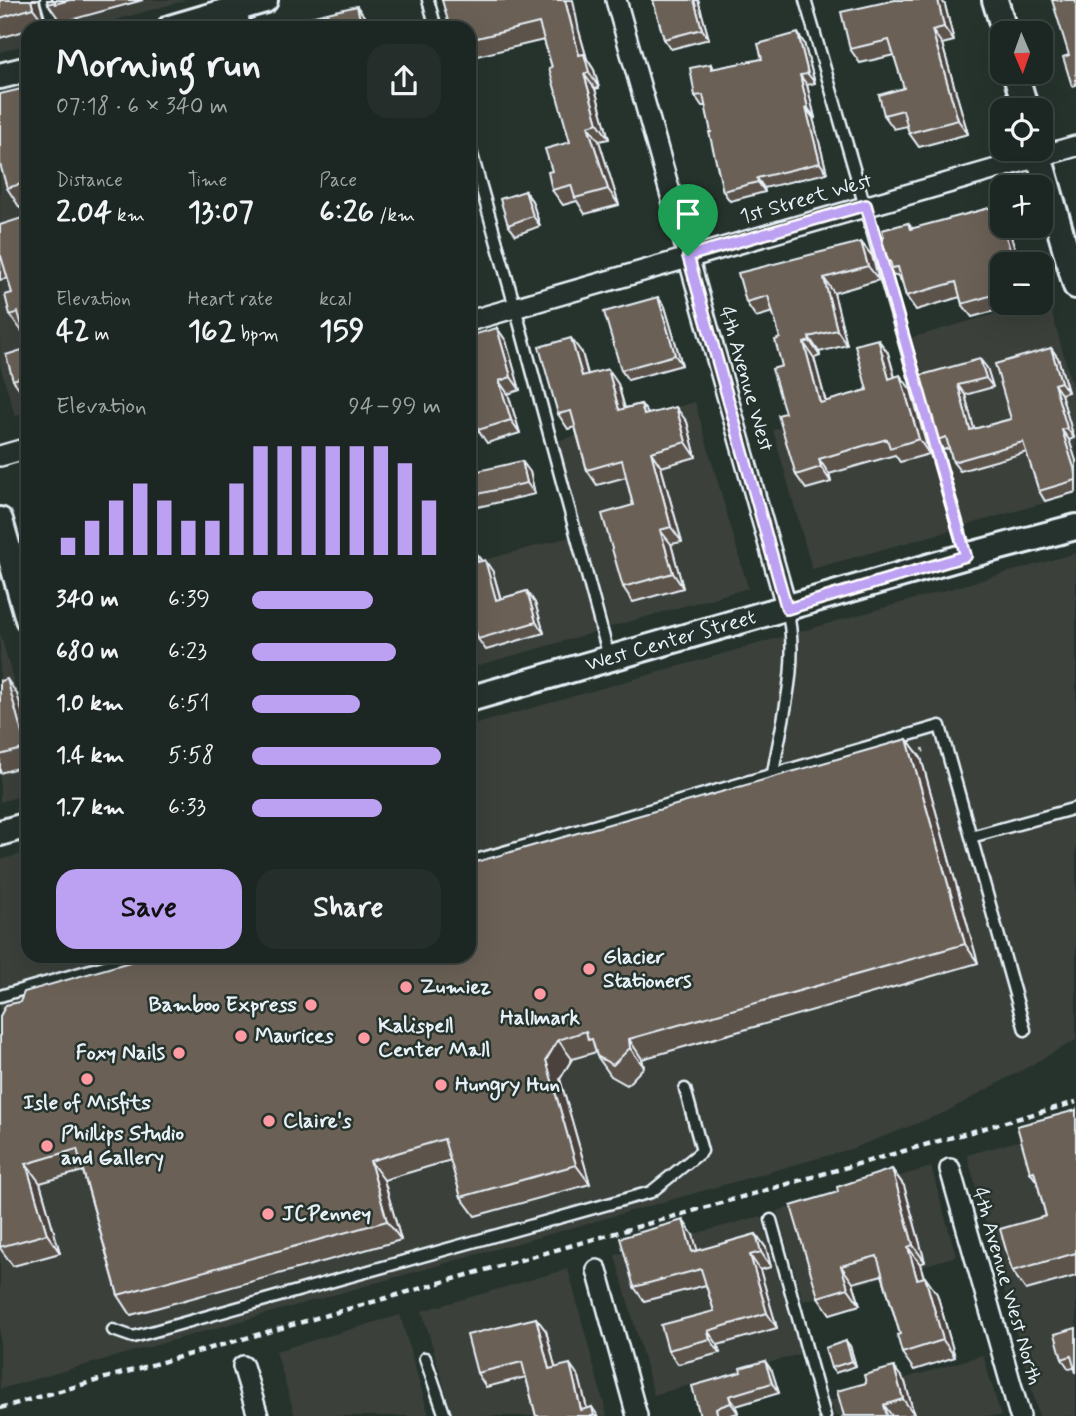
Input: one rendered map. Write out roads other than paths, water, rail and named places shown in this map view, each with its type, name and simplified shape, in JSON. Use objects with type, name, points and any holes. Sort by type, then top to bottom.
[{"type":"street","points":[[199,21],[236,12],[265,0]]},
{"type":"street","name":"4th Avenue West","points":[[616,0],[787,609]]},
{"type":"street","points":[[995,0],[1001,21]]},
{"type":"street","points":[[0,76],[21,71]]},
{"type":"street","name":"1st Street West","points":[[1053,150],[1076,146]]},
{"type":"street","name":"1st Street West","points":[[476,319],[1012,161]]},
{"type":"street","points":[[1040,161],[1076,286]]},
{"type":"street","points":[[0,456],[21,450]]},
{"type":"street","points":[[0,520],[21,595]]},
{"type":"street","name":"West Center Street","points":[[476,697],[1076,527]]},
{"type":"street","points":[[0,833],[21,827]]},
{"type":"street","name":"4th Avenue West North","points":[[950,1169],[1020,1416]]},
{"type":"street","points":[[597,1270],[637,1416]]},
{"type":"street","points":[[243,1367],[258,1416]]},
{"type":"lane","points":[[46,0],[52,21]]},
{"type":"lane","points":[[428,0],[434,21]]},
{"type":"lane","points":[[805,0],[966,556]]},
{"type":"lane","points":[[476,169],[609,659]]},
{"type":"lane","points":[[773,773],[792,664],[792,631],[787,609]]},
{"type":"lane","points":[[476,860],[940,726],[1026,1030]]},
{"type":"lane","points":[[971,837],[1076,808]]},
{"type":"lane","points":[[0,996],[109,963]]},
{"type":"lane","points":[[113,1331],[133,1337],[651,1192],[702,1151],[684,1089]]},
{"type":"lane","points":[[771,1220],[825,1416]]},
{"type":"lane","points":[[425,1358],[445,1416]]},
{"type":"place","name":"Glacier Stationers","points":[[589,969]]},
{"type":"place","name":"Zumiez","points":[[406,987]]},
{"type":"place","name":"Hallmark","points":[[540,994]]},
{"type":"place","name":"Bamboo Express","points":[[311,1005]]},
{"type":"place","name":"Maurices","points":[[241,1036]]},
{"type":"place","name":"Kalispell Center Mall","points":[[364,1038]]},
{"type":"place","name":"Foxy Nails","points":[[179,1053]]},
{"type":"place","name":"Isle of Misfits","points":[[87,1079]]},
{"type":"place","name":"Hungry Hun","points":[[441,1085]]},
{"type":"place","name":"Claire's","points":[[269,1121]]},
{"type":"place","name":"Phillips Studio and Gallery","points":[[47,1146]]},
{"type":"place","name":"JCPenney","points":[[268,1214]]}]
